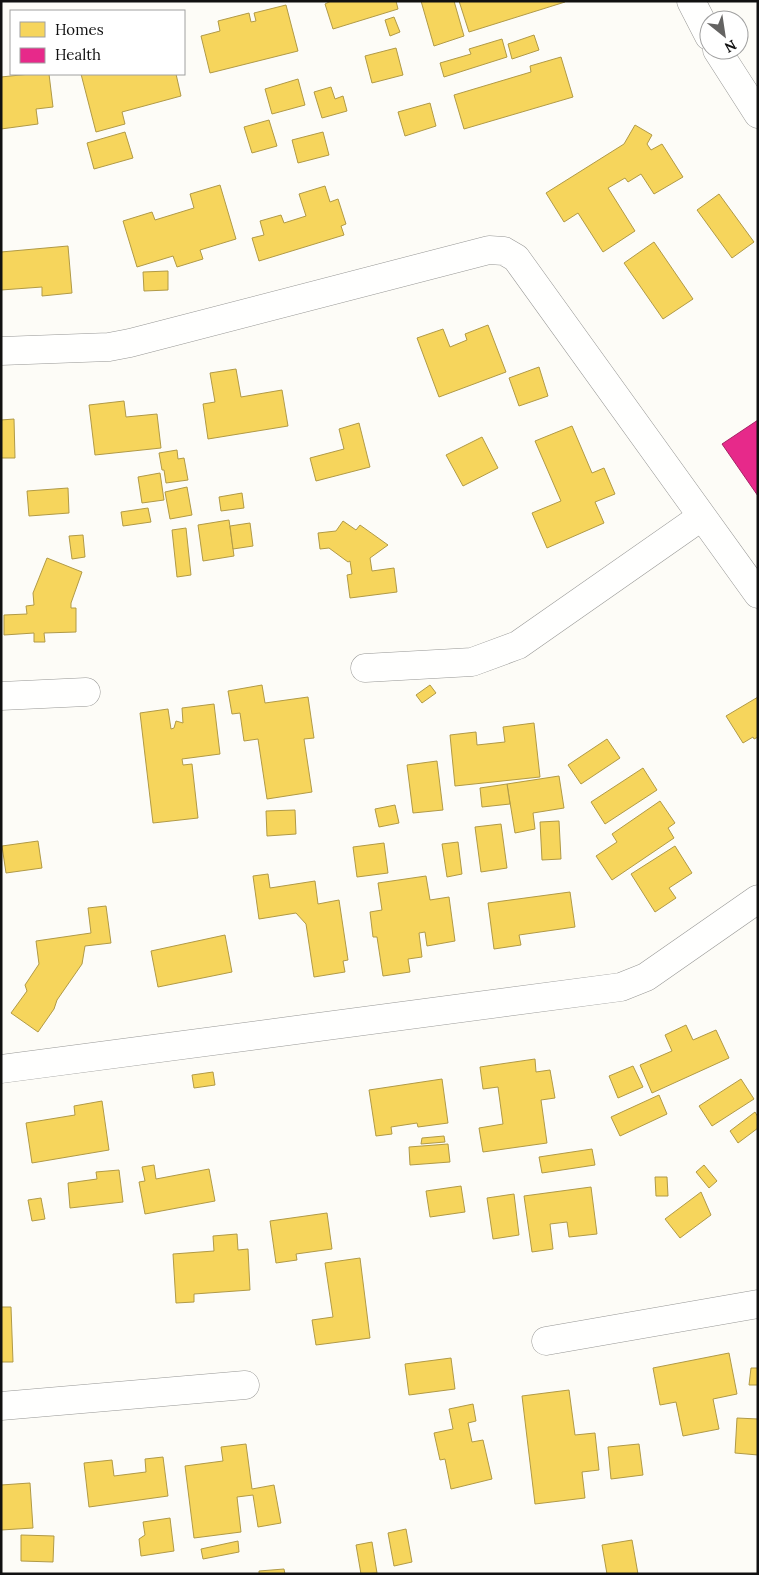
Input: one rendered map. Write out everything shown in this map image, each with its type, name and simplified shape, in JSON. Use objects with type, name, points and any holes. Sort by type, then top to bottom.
[{"type":"street","points":[[691,1],[699,17]]},
{"type":"street","points":[[724,60],[758,114]]},
{"type":"street","points":[[1,351],[109,347],[130,343],[489,250],[504,252],[516,258],[758,594]]},
{"type":"street","points":[[365,668],[472,662],[518,645],[702,518]]},
{"type":"street","points":[[1,696],[86,692]]},
{"type":"street","points":[[1,1069],[621,987],[646,977],[758,899]]},
{"type":"street","points":[[546,1341],[758,1304]]},
{"type":"street","points":[[1,1406],[245,1385]]},
{"type":"building: Homes","points":[[331,1],[396,1],[398,9],[333,29],[325,4]]},
{"type":"building: Homes","points":[[421,1],[454,1],[464,36],[434,46]]},
{"type":"building: Homes","points":[[459,1],[565,1],[565,2],[469,32]]},
{"type":"building: Homes","points":[[286,5],[298,51],[210,73],[201,36],[220,31],[218,21],[249,13],[251,22],[256,21],[254,13]]},
{"type":"building: Homes","points":[[394,17],[400,32],[390,36],[385,20]]},
{"type":"building: Homes","points":[[534,35],[539,50],[512,59],[508,44]]},
{"type":"building: Homes","points":[[502,39],[507,57],[444,77],[440,63],[471,54],[469,49]]},
{"type":"building: Homes","points":[[396,48],[403,75],[372,83],[365,56]]},
{"type":"building: Homes","points":[[561,57],[573,97],[464,129],[454,95],[531,72],[530,66]]},
{"type":"building: Homes","points":[[49,75],[53,107],[36,109],[38,124],[1,129],[1,77]]},
{"type":"building: Homes","points":[[81,75],[176,75],[181,96],[122,112],[125,124],[96,132]]},
{"type":"building: Homes","points":[[298,79],[305,105],[272,114],[265,89]]},
{"type":"building: Homes","points":[[331,87],[335,99],[343,96],[347,111],[322,118],[314,92]]},
{"type":"building: Homes","points":[[430,103],[436,126],[405,136],[398,112]]},
{"type":"building: Homes","points":[[269,120],[277,146],[252,153],[244,127]]},
{"type":"building: Homes","points":[[635,125],[652,135],[647,144],[651,150],[662,144],[683,177],[654,194],[641,174],[628,182],[625,178],[608,188],[635,231],[603,252],[578,213],[564,222],[546,193],[624,144]]},
{"type":"building: Homes","points":[[125,132],[133,158],[94,169],[87,143]]},
{"type":"building: Homes","points":[[323,132],[329,155],[298,163],[292,140]]},
{"type":"building: Homes","points":[[220,185],[236,239],[200,250],[203,259],[177,267],[173,256],[137,267],[123,221],[152,212],[155,220],[194,208],[190,194]]},
{"type":"building: Homes","points":[[325,186],[330,202],[338,199],[346,224],[341,226],[344,235],[259,261],[252,238],[264,235],[260,221],[281,215],[284,223],[306,216],[299,194]]},
{"type":"building: Homes","points":[[719,194],[754,242],[732,258],[697,210]]},
{"type":"building: Homes","points":[[654,242],[693,299],[663,319],[624,263]]},
{"type":"building: Homes","points":[[68,246],[72,293],[42,296],[42,287],[1,290],[1,252]]},
{"type":"building: Homes","points":[[168,271],[168,290],[144,291],[143,272]]},
{"type":"building: Homes","points":[[488,325],[506,372],[439,397],[417,338],[443,329],[450,347],[467,340],[465,334]]},
{"type":"building: Homes","points":[[539,367],[548,396],[519,406],[509,378]]},
{"type":"building: Homes","points":[[236,369],[241,397],[282,390],[288,426],[208,439],[203,404],[215,402],[210,373]]},
{"type":"building: Homes","points":[[124,401],[126,417],[157,414],[161,448],[95,455],[89,405]]},
{"type":"building: Homes","points":[[14,419],[15,458],[1,458],[1,420]]},
{"type":"building: Homes","points":[[359,423],[370,467],[316,481],[310,458],[344,449],[339,429]]},
{"type":"building: Homes","points":[[572,426],[592,473],[604,468],[615,494],[595,502],[604,523],[547,548],[532,513],[561,501],[535,441]]},
{"type":"building: Homes","points":[[482,437],[498,468],[463,486],[446,455]]},
{"type":"building: Homes","points":[[177,450],[178,459],[184,458],[188,480],[166,483],[159,453]]},
{"type":"building: Homes","points":[[160,473],[164,500],[142,503],[138,477]]},
{"type":"building: Homes","points":[[187,487],[192,515],[170,519],[165,492]]},
{"type":"building: Homes","points":[[68,488],[69,513],[29,516],[27,491]]},
{"type":"building: Homes","points":[[242,493],[244,508],[221,511],[219,497]]},
{"type":"building: Homes","points":[[148,508],[151,522],[123,526],[121,512]]},
{"type":"building: Homes","points":[[229,520],[234,556],[203,561],[198,525]]},
{"type":"building: Homes","points":[[343,521],[356,530],[360,525],[388,545],[370,558],[372,571],[394,568],[397,592],[350,598],[347,575],[352,574],[350,561],[348,562],[329,548],[320,549],[318,533],[336,531]]},
{"type":"building: Homes","points":[[250,523],[253,546],[233,549],[230,526]]},
{"type":"building: Homes","points":[[186,528],[191,575],[177,577],[172,530]]},
{"type":"building: Homes","points":[[83,535],[85,557],[72,559],[69,536]]},
{"type":"building: Homes","points":[[47,558],[82,572],[71,603],[71,608],[76,608],[76,632],[44,633],[45,642],[34,642],[34,633],[4,635],[4,615],[27,614],[26,606],[34,605],[33,593]]},
{"type":"building: Homes","points":[[262,685],[265,703],[308,697],[314,738],[304,739],[312,792],[267,799],[258,739],[244,741],[240,713],[232,714],[228,691]]},
{"type":"building: Homes","points":[[430,685],[436,693],[422,703],[416,695]]},
{"type":"building: Homes","points":[[758,697],[758,737],[754,739],[753,737],[743,743],[726,716]]},
{"type":"building: Homes","points":[[214,704],[220,754],[182,759],[183,765],[192,764],[198,818],[153,823],[140,713],[168,709],[171,729],[174,728],[176,721],[183,723],[182,708]]},
{"type":"building: Homes","points":[[534,723],[540,777],[455,786],[450,735],[476,732],[477,745],[505,742],[503,727]]},
{"type":"building: Homes","points":[[607,739],[620,758],[581,784],[568,765]]},
{"type":"building: Homes","points":[[437,761],[443,810],[413,813],[407,765]]},
{"type":"building: Homes","points":[[643,768],[657,790],[605,824],[591,802]]},
{"type":"building: Homes","points":[[559,776],[564,808],[533,813],[535,829],[515,833],[507,784]]},
{"type":"building: Homes","points":[[507,784],[510,804],[482,807],[480,788]]},
{"type":"building: Homes","points":[[660,801],[675,823],[668,828],[674,838],[612,880],[596,856],[617,842],[612,834]]},
{"type":"building: Homes","points":[[395,805],[399,823],[379,827],[375,809]]},
{"type":"building: Homes","points":[[295,810],[296,834],[267,836],[266,811]]},
{"type":"building: Homes","points":[[559,821],[561,859],[542,860],[540,822]]},
{"type":"building: Homes","points":[[501,824],[507,868],[481,872],[475,827]]},
{"type":"building: Homes","points":[[38,841],[42,868],[6,873],[2,846]]},
{"type":"building: Homes","points":[[458,842],[462,874],[447,877],[442,844]]},
{"type":"building: Homes","points":[[384,843],[388,873],[357,877],[353,847]]},
{"type":"building: Homes","points":[[675,846],[692,873],[669,888],[676,898],[655,912],[631,874]]},
{"type":"building: Homes","points":[[268,874],[270,888],[315,881],[318,904],[339,900],[348,960],[343,961],[345,972],[314,977],[306,924],[296,913],[259,919],[253,876]]},
{"type":"building: Homes","points":[[426,876],[430,900],[449,897],[455,941],[427,946],[425,932],[419,933],[422,957],[408,959],[410,972],[383,976],[377,937],[373,937],[370,912],[382,910],[378,883]]},
{"type":"building: Homes","points":[[570,892],[575,927],[519,935],[521,945],[494,949],[488,903]]},
{"type":"building: Homes","points":[[106,906],[111,943],[85,946],[82,964],[38,1032],[11,1013],[27,991],[25,985],[39,964],[36,941],[91,933],[88,908]]},
{"type":"building: Homes","points":[[225,935],[232,972],[158,987],[151,951]]},
{"type":"building: Homes","points":[[686,1025],[693,1040],[716,1030],[729,1058],[652,1093],[640,1065],[672,1051],[665,1035]]},
{"type":"building: Homes","points":[[535,1059],[536,1072],[550,1070],[555,1098],[541,1100],[547,1143],[483,1152],[479,1128],[503,1124],[498,1087],[483,1089],[480,1067]]},
{"type":"building: Homes","points":[[633,1066],[643,1087],[618,1098],[609,1076]]},
{"type":"building: Homes","points":[[213,1072],[215,1085],[194,1088],[192,1075]]},
{"type":"building: Homes","points":[[442,1079],[448,1123],[418,1127],[417,1123],[391,1127],[392,1134],[376,1136],[369,1090]]},
{"type":"building: Homes","points":[[741,1079],[754,1099],[712,1126],[699,1106]]},
{"type":"building: Homes","points":[[659,1095],[667,1114],[620,1136],[611,1117]]},
{"type":"building: Homes","points":[[102,1101],[109,1150],[32,1163],[26,1123],[75,1115],[74,1106]]},
{"type":"building: Homes","points":[[755,1112],[758,1117],[758,1128],[738,1143],[730,1131]]},
{"type":"building: Homes","points":[[444,1136],[445,1142],[421,1144],[422,1138]]},
{"type":"building: Homes","points":[[448,1144],[450,1162],[410,1165],[409,1147]]},
{"type":"building: Homes","points":[[592,1149],[595,1165],[542,1173],[539,1157]]},
{"type":"building: Homes","points":[[154,1165],[156,1179],[209,1169],[215,1201],[145,1214],[139,1182],[145,1181],[142,1167]]},
{"type":"building: Homes","points":[[704,1165],[717,1181],[709,1188],[696,1172]]},
{"type":"building: Homes","points":[[119,1170],[123,1202],[70,1208],[68,1183],[97,1179],[96,1172]]},
{"type":"building: Homes","points":[[655,1177],[667,1177],[668,1196],[656,1196]]},
{"type":"building: Homes","points":[[461,1186],[465,1212],[430,1217],[426,1191]]},
{"type":"building: Homes","points":[[591,1187],[597,1234],[569,1237],[567,1222],[550,1224],[553,1249],[532,1252],[524,1196]]},
{"type":"building: Homes","points":[[701,1192],[711,1215],[680,1238],[665,1219]]},
{"type":"building: Homes","points":[[514,1194],[519,1235],[493,1239],[487,1198]]},
{"type":"building: Homes","points":[[41,1198],[45,1219],[32,1221],[28,1200]]},
{"type":"building: Homes","points":[[327,1213],[332,1249],[296,1254],[297,1260],[276,1263],[270,1221]]},
{"type":"building: Homes","points":[[237,1234],[238,1250],[248,1249],[250,1290],[194,1294],[194,1302],[176,1303],[173,1254],[214,1251],[213,1236]]},
{"type":"building: Homes","points":[[360,1258],[370,1338],[316,1345],[312,1320],[333,1317],[325,1263]]},
{"type":"building: Homes","points":[[1,1307],[11,1307],[13,1362],[1,1362]]},
{"type":"building: Homes","points":[[729,1353],[737,1394],[713,1399],[719,1429],[683,1436],[676,1402],[660,1405],[653,1368]]},
{"type":"building: Homes","points":[[451,1358],[455,1389],[409,1395],[405,1364]]},
{"type":"building: Homes","points":[[751,1368],[758,1368],[758,1385],[749,1385]]},
{"type":"building: Homes","points":[[569,1390],[575,1435],[595,1433],[599,1470],[582,1472],[585,1498],[535,1504],[522,1396]]},
{"type":"building: Homes","points":[[473,1404],[476,1421],[468,1423],[472,1442],[483,1440],[492,1479],[451,1489],[445,1459],[440,1460],[434,1433],[453,1429],[449,1409]]},
{"type":"building: Homes","points":[[737,1418],[758,1419],[758,1455],[735,1453]]},
{"type":"building: Homes","points":[[246,1444],[252,1489],[274,1485],[281,1523],[258,1527],[253,1495],[237,1497],[241,1532],[194,1538],[185,1466],[223,1461],[221,1447]]},
{"type":"building: Homes","points":[[639,1444],[643,1475],[611,1479],[608,1447]]},
{"type":"building: Homes","points":[[163,1457],[168,1496],[89,1507],[84,1463],[112,1460],[114,1476],[146,1472],[145,1459]]},
{"type":"building: Homes","points":[[30,1483],[33,1528],[1,1530],[1,1485]]},
{"type":"building: Homes","points":[[170,1518],[174,1551],[141,1556],[139,1539],[145,1535],[143,1522]]},
{"type":"building: Homes","points":[[406,1529],[412,1562],[394,1566],[388,1533]]},
{"type":"building: Homes","points":[[21,1535],[54,1536],[53,1562],[21,1561]]},
{"type":"building: Homes","points":[[632,1540],[638,1574],[607,1574],[602,1545]]},
{"type":"building: Homes","points":[[238,1541],[239,1552],[203,1559],[201,1549]]},
{"type":"building: Homes","points":[[372,1542],[377,1573],[361,1574],[356,1545]]},
{"type":"building: Homes","points":[[284,1569],[285,1574],[259,1574],[259,1571]]},
{"type":"building: Health","points":[[758,420],[758,496],[722,444]]}]
